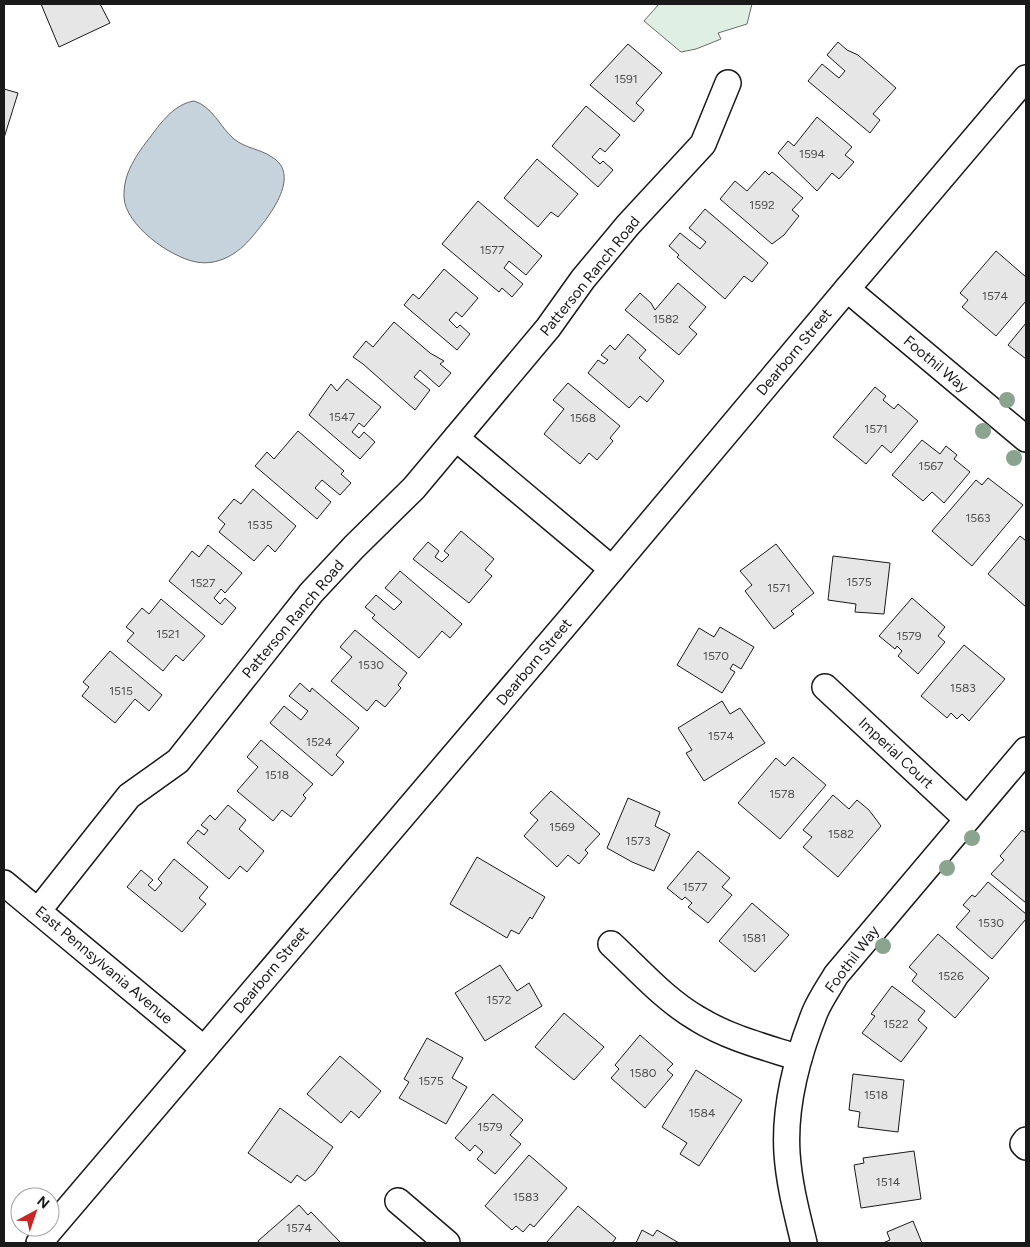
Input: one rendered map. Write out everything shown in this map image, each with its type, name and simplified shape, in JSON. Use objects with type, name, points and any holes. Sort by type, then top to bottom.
[{"type":"street","name":"Dearborn Street","points":[[39,1243],[612,569],[846,289],[1026,78]]},
{"type":"street","name":"Patterson Ranch Road","points":[[38,911],[129,796],[178,761],[311,593],[354,547],[414,488],[548,328],[594,266],[628,225],[703,144],[728,82]]},
{"type":"street","name":"Foothil Way","points":[[846,289],[1026,439]]},
{"type":"street","points":[[456,438],[612,569]]},
{"type":"street","name":"Imperial Court","points":[[825,688],[967,819]]},
{"type":"street","name":"Foothil Way","points":[[804,1243],[793,1198],[787,1153],[789,1099],[799,1058],[816,1011],[836,976],[1026,750]]},
{"type":"street","name":"East Pennsylvania Avenue","points":[[4,882],[204,1049]]},
{"type":"street","points":[[611,944],[675,1004],[699,1020],[721,1031],[799,1058]]},
{"type":"street","points":[[398,1201],[447,1243]]},
{"type":"green space","points":[[659,4],[752,4],[747,24],[718,33],[721,39],[696,49],[681,52],[644,21]]},
{"type":"shaded area","points":[[194,101],[206,107],[234,139],[272,157],[281,165],[284,175],[283,186],[273,209],[252,237],[240,249],[227,257],[204,263],[185,259],[174,254],[140,229],[126,208],[124,197],[128,172],[146,143],[175,109]]},
{"type":"building","points":[[41,4],[100,4],[110,23],[59,47]]},
{"type":"building","points":[[838,42],[847,50],[858,55],[896,88],[873,114],[880,120],[870,133],[808,81],[822,64],[839,78],[845,71],[827,55]]},
{"type":"building","points":[[628,44],[662,73],[636,103],[644,110],[634,122],[590,85]]},
{"type":"building","points":[[4,89],[18,93],[4,138]]},
{"type":"building","points":[[586,106],[620,135],[605,152],[600,148],[592,157],[600,164],[603,161],[613,170],[598,187],[552,146]]},
{"type":"building","points":[[817,117],[852,147],[845,155],[854,162],[839,179],[832,173],[817,191],[778,153],[788,141],[794,146]]},
{"type":"building","points":[[537,159],[578,194],[558,217],[551,212],[538,227],[504,198]]},
{"type":"building","points":[[765,171],[769,175],[772,172],[803,198],[792,210],[799,216],[784,235],[772,244],[720,199],[735,181],[747,191]]},
{"type":"building","points":[[478,201],[542,256],[526,275],[509,261],[504,268],[523,284],[512,297],[502,288],[499,292],[442,244]]},
{"type":"building","points":[[705,209],[768,263],[752,282],[744,276],[725,299],[677,257],[679,255],[669,246],[680,233],[700,249],[706,242],[689,228]]},
{"type":"building","points":[[996,251],[1026,277],[1026,301],[996,336],[962,307],[968,300],[960,293]]},
{"type":"building","points":[[444,269],[478,298],[462,317],[456,312],[449,320],[457,328],[460,325],[470,334],[457,350],[404,305],[413,294],[419,299]]},
{"type":"building","points":[[678,283],[706,307],[689,327],[697,334],[679,355],[625,310],[640,293],[651,303],[655,310]]},
{"type":"building","points":[[394,322],[430,353],[444,361],[440,364],[451,373],[439,387],[420,370],[414,377],[430,390],[415,410],[353,357],[366,341],[373,347]]},
{"type":"building","points":[[1026,323],[1026,359],[1008,345]]},
{"type":"building","points":[[628,334],[646,350],[639,358],[664,381],[647,402],[640,396],[629,408],[588,373],[598,360],[604,364],[608,360],[601,355],[610,345],[615,350]]},
{"type":"building","points":[[347,379],[381,407],[364,427],[359,423],[352,432],[359,438],[364,432],[375,442],[360,459],[309,415],[331,384],[337,391]]},
{"type":"building","points":[[568,383],[620,426],[610,438],[613,441],[597,460],[589,453],[580,464],[544,434],[564,409],[553,400]]},
{"type":"building","points":[[875,387],[886,396],[883,400],[894,409],[898,404],[918,421],[891,453],[882,445],[866,464],[833,437]]},
{"type":"building","points":[[298,431],[344,471],[341,474],[351,483],[340,495],[322,480],[315,488],[331,502],[317,519],[255,466],[267,452],[274,459]]},
{"type":"building","points":[[922,440],[940,454],[946,446],[957,455],[954,459],[970,472],[944,503],[932,492],[923,501],[892,475]]},
{"type":"building","points":[[988,478],[1023,505],[972,566],[932,531],[976,480],[982,485]]},
{"type":"building","points":[[253,489],[296,526],[275,552],[268,545],[254,561],[219,532],[225,524],[218,518],[234,499],[241,504]]},
{"type":"building","points":[[461,531],[494,559],[485,570],[492,576],[469,603],[413,559],[428,542],[439,551],[435,557],[442,562],[449,555],[444,551]]},
{"type":"building","points":[[1020,536],[1026,541],[1026,607],[988,574]]},
{"type":"building","points":[[776,544],[814,593],[791,611],[794,614],[774,629],[745,591],[752,585],[740,571]]},
{"type":"building","points":[[208,545],[242,573],[225,593],[221,589],[214,598],[220,604],[225,598],[236,608],[222,625],[169,581],[192,551],[199,557]]},
{"type":"building","points":[[833,556],[890,563],[884,614],[855,612],[856,604],[828,600]]},
{"type":"building","points":[[400,571],[462,624],[450,638],[442,631],[419,658],[372,618],[375,615],[365,607],[376,595],[394,610],[402,602],[385,588]]},
{"type":"building","points":[[912,598],[945,627],[938,636],[945,642],[918,674],[898,656],[902,651],[897,646],[895,649],[879,636]]},
{"type":"building","points":[[161,599],[205,636],[183,661],[176,655],[163,671],[127,641],[134,633],[126,627],[142,608],[149,614]]},
{"type":"building","points":[[720,627],[754,647],[741,669],[733,664],[730,669],[735,672],[722,693],[677,665],[699,628],[714,637]]},
{"type":"building","points":[[355,630],[407,673],[398,685],[401,688],[385,707],[376,700],[367,711],[331,681],[352,657],[340,647]]},
{"type":"building","points":[[964,645],[1005,679],[969,721],[962,714],[957,719],[951,713],[947,718],[921,696]]},
{"type":"building","points":[[110,651],[162,695],[149,711],[135,699],[115,723],[82,696],[89,687],[83,682]]},
{"type":"building","points":[[300,683],[310,692],[312,688],[359,728],[336,755],[344,762],[332,776],[270,723],[284,706],[301,720],[308,711],[289,696]]},
{"type":"building","points":[[722,701],[730,714],[740,708],[765,743],[704,781],[686,753],[692,750],[678,728]]},
{"type":"building","points":[[261,740],[313,784],[303,795],[306,798],[291,817],[282,810],[273,821],[237,791],[258,767],[247,757]]},
{"type":"building","points":[[793,757],[826,785],[780,839],[738,803],[776,758],[785,766]]},
{"type":"building","points":[[551,791],[600,834],[585,850],[588,853],[579,864],[568,855],[557,867],[524,836],[538,820],[530,813]]},
{"type":"building","points":[[833,795],[849,809],[857,800],[869,810],[881,826],[838,877],[803,847],[812,837],[803,830]]},
{"type":"building","points":[[628,798],[660,812],[655,826],[670,834],[654,871],[632,862],[607,848]]},
{"type":"building","points":[[228,805],[246,820],[239,829],[264,851],[247,872],[240,866],[229,879],[187,843],[198,830],[204,835],[208,830],[201,825],[210,815],[215,820]]},
{"type":"building","points":[[1022,830],[1026,833],[1026,903],[991,874],[1004,860],[1000,856]]},
{"type":"building","points":[[698,851],[730,878],[722,887],[732,895],[708,923],[688,907],[692,903],[685,897],[682,900],[667,888]]},
{"type":"building","points":[[477,857],[545,897],[532,919],[530,917],[519,934],[511,930],[507,938],[450,904]]},
{"type":"building","points":[[174,859],[208,887],[199,898],[206,904],[182,932],[127,887],[141,870],[153,880],[148,885],[155,891],[162,883],[158,879]]},
{"type":"building","points":[[988,882],[1026,914],[1026,919],[992,959],[956,927],[970,911],[963,905],[972,895],[975,897]]},
{"type":"building","points":[[752,903],[789,935],[755,972],[719,941]]},
{"type":"building","points":[[938,934],[989,978],[955,1018],[912,981],[917,974],[909,967]]},
{"type":"building","points":[[500,965],[517,991],[529,983],[542,1006],[485,1041],[455,993]]},
{"type":"building","points":[[892,986],[925,1011],[918,1020],[927,1028],[901,1062],[862,1033],[875,1016],[871,1014]]},
{"type":"building","points":[[564,1013],[604,1047],[574,1080],[535,1047]]},
{"type":"building","points":[[640,1035],[673,1064],[667,1070],[673,1075],[645,1108],[611,1078],[619,1069],[615,1065]]},
{"type":"building","points":[[427,1038],[463,1058],[452,1078],[467,1087],[446,1124],[399,1098],[409,1082],[404,1079]]},
{"type":"building","points":[[340,1056],[381,1091],[359,1118],[351,1111],[341,1123],[307,1094]]},
{"type":"building","points":[[696,1070],[742,1100],[699,1166],[680,1154],[687,1143],[662,1127]]},
{"type":"building","points":[[853,1074],[904,1080],[898,1132],[858,1127],[860,1112],[849,1110]]},
{"type":"building","points":[[493,1094],[523,1120],[510,1135],[521,1144],[495,1174],[477,1159],[483,1152],[475,1145],[470,1151],[455,1138]]},
{"type":"building","points":[[280,1108],[333,1147],[314,1174],[305,1181],[297,1175],[291,1183],[248,1153]]},
{"type":"building","points":[[914,1151],[921,1199],[861,1208],[854,1165],[864,1163],[863,1158]]},
{"type":"building","points":[[529,1155],[567,1188],[534,1227],[530,1224],[523,1232],[516,1226],[512,1230],[485,1206]]},
{"type":"building","points":[[299,1205],[308,1215],[311,1212],[341,1243],[259,1243],[258,1241]]},
{"type":"building","points":[[578,1206],[616,1238],[612,1243],[546,1243]]},
{"type":"building","points":[[913,1221],[922,1243],[883,1243],[890,1240],[887,1232]]},
{"type":"building","points":[[642,1230],[653,1236],[657,1230],[679,1243],[636,1243]]}]
